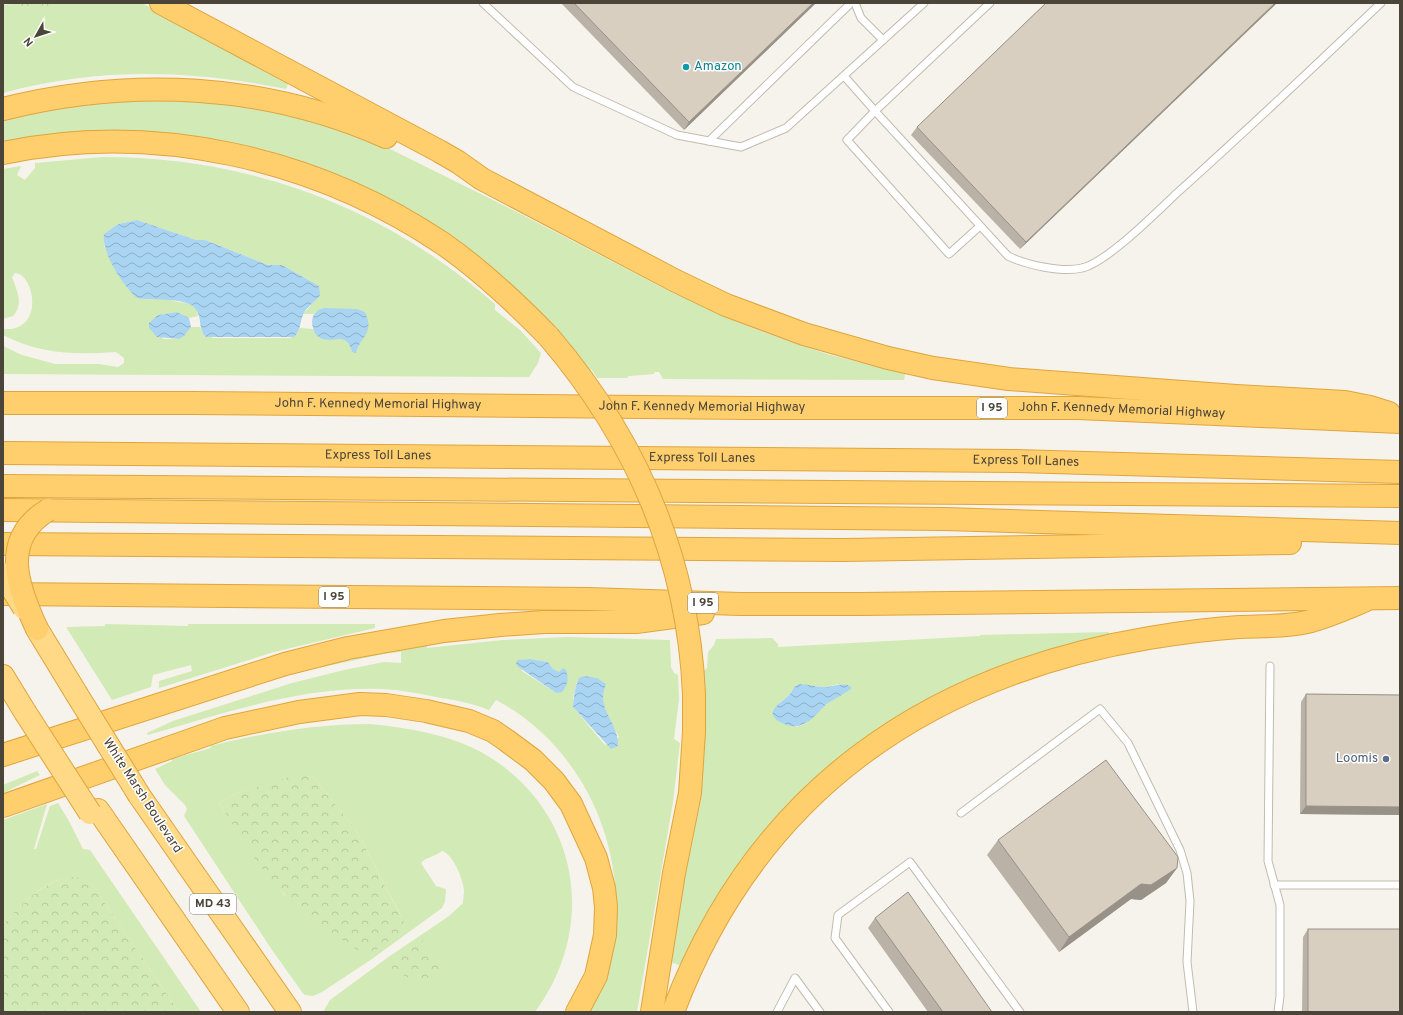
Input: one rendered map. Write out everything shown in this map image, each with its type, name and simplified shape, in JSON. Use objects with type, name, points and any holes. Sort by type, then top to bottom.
[{"type":"highway","points":[[161,3],[445,155],[482,179],[701,293],[778,325],[868,353],[933,368],[1009,379],[1229,396],[1345,402],[1370,407],[1400,418]]},
{"type":"highway","points":[[3,109],[63,96],[122,89],[180,89],[239,95],[299,107],[346,121],[385,136],[453,168],[482,179]]},
{"type":"highway","points":[[3,153],[87,143],[154,144],[217,151],[291,170],[363,198],[398,216],[443,244],[499,288],[549,337],[585,381],[629,453],[648,492],[665,537],[682,598],[691,645],[694,694],[694,732],[690,793],[674,873],[652,1012]]},
{"type":"highway","name":"John F. Kennedy Memorial Highway","points":[[3,403],[191,403],[751,408],[1078,408],[1400,422]]},
{"type":"highway","name":"Express Toll Lanes","points":[[3,453],[1016,461],[1400,472]]},
{"type":"highway","points":[[3,486],[1400,496]]},
{"type":"highway","points":[[3,510],[937,518],[1400,533]]},
{"type":"highway","points":[[42,637],[18,588],[15,555],[18,537],[25,527],[33,519],[48,510]]},
{"type":"highway","points":[[3,544],[843,550],[1292,543],[1400,543]]},
{"type":"highway","name":"White Marsh Boulevard","points":[[3,574],[139,795],[290,1012]]},
{"type":"highway","name":"I 95","points":[[3,594],[588,599],[740,604],[972,604],[1400,598]]},
{"type":"highway","points":[[673,1012],[690,968],[715,920],[743,876],[765,848],[806,802],[827,782],[868,750],[909,722],[962,693],[1036,664],[1087,651],[1149,638],[1213,629],[1291,625],[1338,612],[1370,598]]},
{"type":"highway","points":[[3,755],[286,664],[348,648],[459,629],[544,622],[659,620],[740,604]]},
{"type":"highway","points":[[3,676],[25,712],[94,812],[238,1012]]},
{"type":"highway","points":[[3,806],[225,728],[250,721],[360,704],[406,707],[454,717],[493,731],[533,760],[554,781],[571,804],[583,829],[601,874],[606,907],[606,920],[605,936],[596,976],[577,1012]]},
{"type":"highway","points":[[94,812],[221,1012]]},
{"type":"highway","points":[[561,1012],[580,980],[592,933],[594,912],[592,858],[583,829]]},
{"type":"lane","points":[[483,3],[574,87],[677,135],[741,147],[786,128],[924,3]]},
{"type":"lane","points":[[708,141],[851,3]]},
{"type":"lane","points":[[855,3],[860,18],[883,40]]},
{"type":"lane","points":[[980,226],[949,254],[847,140],[875,110],[990,3]]},
{"type":"lane","points":[[844,76],[1008,256],[1021,262],[1061,269],[1082,268],[1104,257],[1154,214],[1381,3]]},
{"type":"lane","points":[[1270,666],[1268,861],[1280,905],[1280,996],[1278,1012]]},
{"type":"lane","points":[[961,813],[1100,709],[1128,743],[1180,850],[1187,873],[1190,901],[1187,962],[1193,1012]]},
{"type":"lane","points":[[889,1012],[835,938],[838,915],[910,862],[1020,1012]]},
{"type":"lane","points":[[1274,885],[1400,885]]},
{"type":"lane","points":[[777,1012],[796,978],[820,1012]]},
{"type":"green space","points":[[3,3],[60,3],[60,6],[14,6]]},
{"type":"green space","points":[[60,3],[142,3],[289,81],[286,89],[215,78],[180,75],[109,75],[74,79],[3,93],[3,4],[14,6],[60,6]]},
{"type":"green space","points":[[201,99],[296,116],[380,144],[509,208],[671,292],[728,318],[760,331],[827,354],[905,374],[904,380],[663,379],[659,372],[654,372],[654,374],[629,376],[627,378],[597,378],[592,370],[586,368],[544,319],[295,162],[3,144],[3,117],[103,100]]},
{"type":"green space","points":[[103,157],[157,159],[211,166],[262,178],[312,194],[361,215],[408,240],[452,270],[495,304],[495,310],[520,330],[541,353],[538,363],[529,377],[3,374],[3,346],[22,355],[55,364],[99,364],[118,367],[124,363],[124,358],[116,352],[72,353],[44,350],[3,335],[3,329],[17,327],[26,322],[31,313],[32,302],[31,292],[27,282],[22,276],[15,273],[12,277],[19,302],[18,307],[13,316],[3,319],[3,169],[21,166],[17,175],[25,180],[35,168],[35,163]],"holes":[[[137,220],[196,240],[205,240],[268,265],[282,265],[319,286],[317,299],[303,314],[357,309],[361,342],[352,352],[349,342],[346,339],[320,338],[313,329],[300,328],[297,334],[290,338],[213,338],[202,332],[200,327],[191,327],[179,339],[163,339],[158,315],[177,312],[189,318],[198,316],[197,310],[191,304],[173,301],[124,281],[104,246],[104,234],[118,224]]]},
{"type":"green space","points":[[105,624],[188,626],[188,624],[375,624],[375,628],[274,652],[159,688],[159,681],[192,671],[191,665],[153,675],[151,687],[112,700],[66,627],[105,626]]},
{"type":"green space","points":[[1109,632],[1109,637],[1019,661],[978,676],[746,857],[712,907],[682,966],[670,962],[706,708],[703,672],[707,668],[708,652],[714,645],[716,639],[772,638],[778,644],[778,647],[980,635]],"holes":[[[839,684],[847,685],[851,688],[829,702],[805,724],[796,727],[779,703],[789,695],[796,685],[825,687]]]},
{"type":"green space","points":[[568,637],[670,640],[671,667],[674,673],[678,675],[679,699],[674,739],[680,743],[673,802],[637,1012],[589,1012],[616,903],[614,872],[607,842],[597,813],[583,785],[566,759],[546,736],[522,717],[496,700],[489,710],[476,705],[416,693],[382,689],[352,689],[293,696],[234,710],[148,735],[147,733],[173,721],[292,683],[384,662],[401,663],[401,652],[388,653],[290,674],[378,652],[426,642],[427,648],[502,640]],"holes":[[[530,659],[548,662],[553,669],[559,673],[556,693],[522,671],[519,660]],[[577,682],[602,693],[606,710],[619,737],[605,745],[573,707],[573,697]]]},
{"type":"green space","points":[[350,724],[370,724],[413,730],[441,736],[468,746],[481,752],[514,775],[540,803],[558,835],[569,869],[572,905],[568,942],[555,978],[535,1012],[323,1012],[330,1000],[387,958],[449,916],[463,903],[463,885],[460,874],[454,862],[446,853],[442,851],[421,863],[436,886],[446,889],[445,902],[442,908],[372,959],[322,992],[313,996],[305,995],[272,950],[184,816],[187,809],[185,805],[165,785],[155,769],[172,761],[172,759],[230,741],[290,730]],"holes":[[[302,774],[313,777],[355,828],[401,916],[284,895],[247,846],[219,803],[235,794]]]},
{"type":"green space","points":[[37,771],[40,775],[3,793],[3,785]]},
{"type":"green space","points":[[302,773],[313,777],[355,828],[407,928],[367,956],[314,920],[276,886],[250,851],[219,803],[235,794]]},
{"type":"green space","points":[[58,803],[83,849],[90,850],[201,1012],[179,1012],[92,884],[79,879],[66,878],[54,881],[32,896],[3,924],[3,820],[47,804],[34,849],[36,849],[50,806]]},
{"type":"green space","points":[[69,877],[82,878],[92,884],[179,1012],[3,1012],[3,924],[25,902],[41,889],[49,884]]},
{"type":"green space","points":[[421,939],[436,959],[439,972],[435,980],[427,981],[409,978],[386,965]]},
{"type":"water","points":[[137,220],[196,240],[205,240],[268,265],[282,265],[319,286],[320,295],[317,300],[305,311],[297,334],[294,337],[206,337],[202,331],[197,311],[193,306],[179,301],[137,298],[131,293],[114,268],[106,250],[104,234],[118,224]]},
{"type":"water","points":[[324,308],[357,309],[365,312],[369,325],[368,330],[356,353],[352,352],[346,341],[342,339],[327,340],[316,335],[312,318],[316,312]]},
{"type":"water","points":[[177,312],[189,318],[191,327],[184,336],[179,339],[157,337],[149,328],[149,323],[158,315]]},
{"type":"water","points":[[530,659],[548,662],[553,669],[559,672],[563,668],[566,670],[567,681],[562,692],[556,693],[517,666],[516,663],[518,660]]},
{"type":"water","points":[[584,676],[597,678],[606,684],[603,693],[603,701],[615,729],[618,746],[611,749],[573,707],[574,692],[579,678]]},
{"type":"water","points":[[799,684],[824,687],[846,684],[852,688],[828,703],[806,723],[797,726],[789,726],[776,719],[773,716],[773,712],[775,708],[789,695],[795,686]]},
{"type":"building","name":"Amazon","points":[[574,3],[813,3],[689,122]]},
{"type":"building","points":[[1046,3],[1275,3],[1026,242],[917,127]]},
{"type":"building","points":[[1306,694],[1400,695],[1400,807],[1306,806]]},
{"type":"building","points":[[1106,760],[1178,857],[1177,868],[1151,885],[1141,884],[1069,937],[998,840]]},
{"type":"building","points":[[908,892],[992,1012],[943,1012],[875,918]]},
{"type":"building","points":[[1308,929],[1400,929],[1400,1012],[1308,1012]]},
{"type":"place","name":"Amazon","points":[[686,67]]},
{"type":"place","name":"Loomis","points":[[1386,759]]}]
